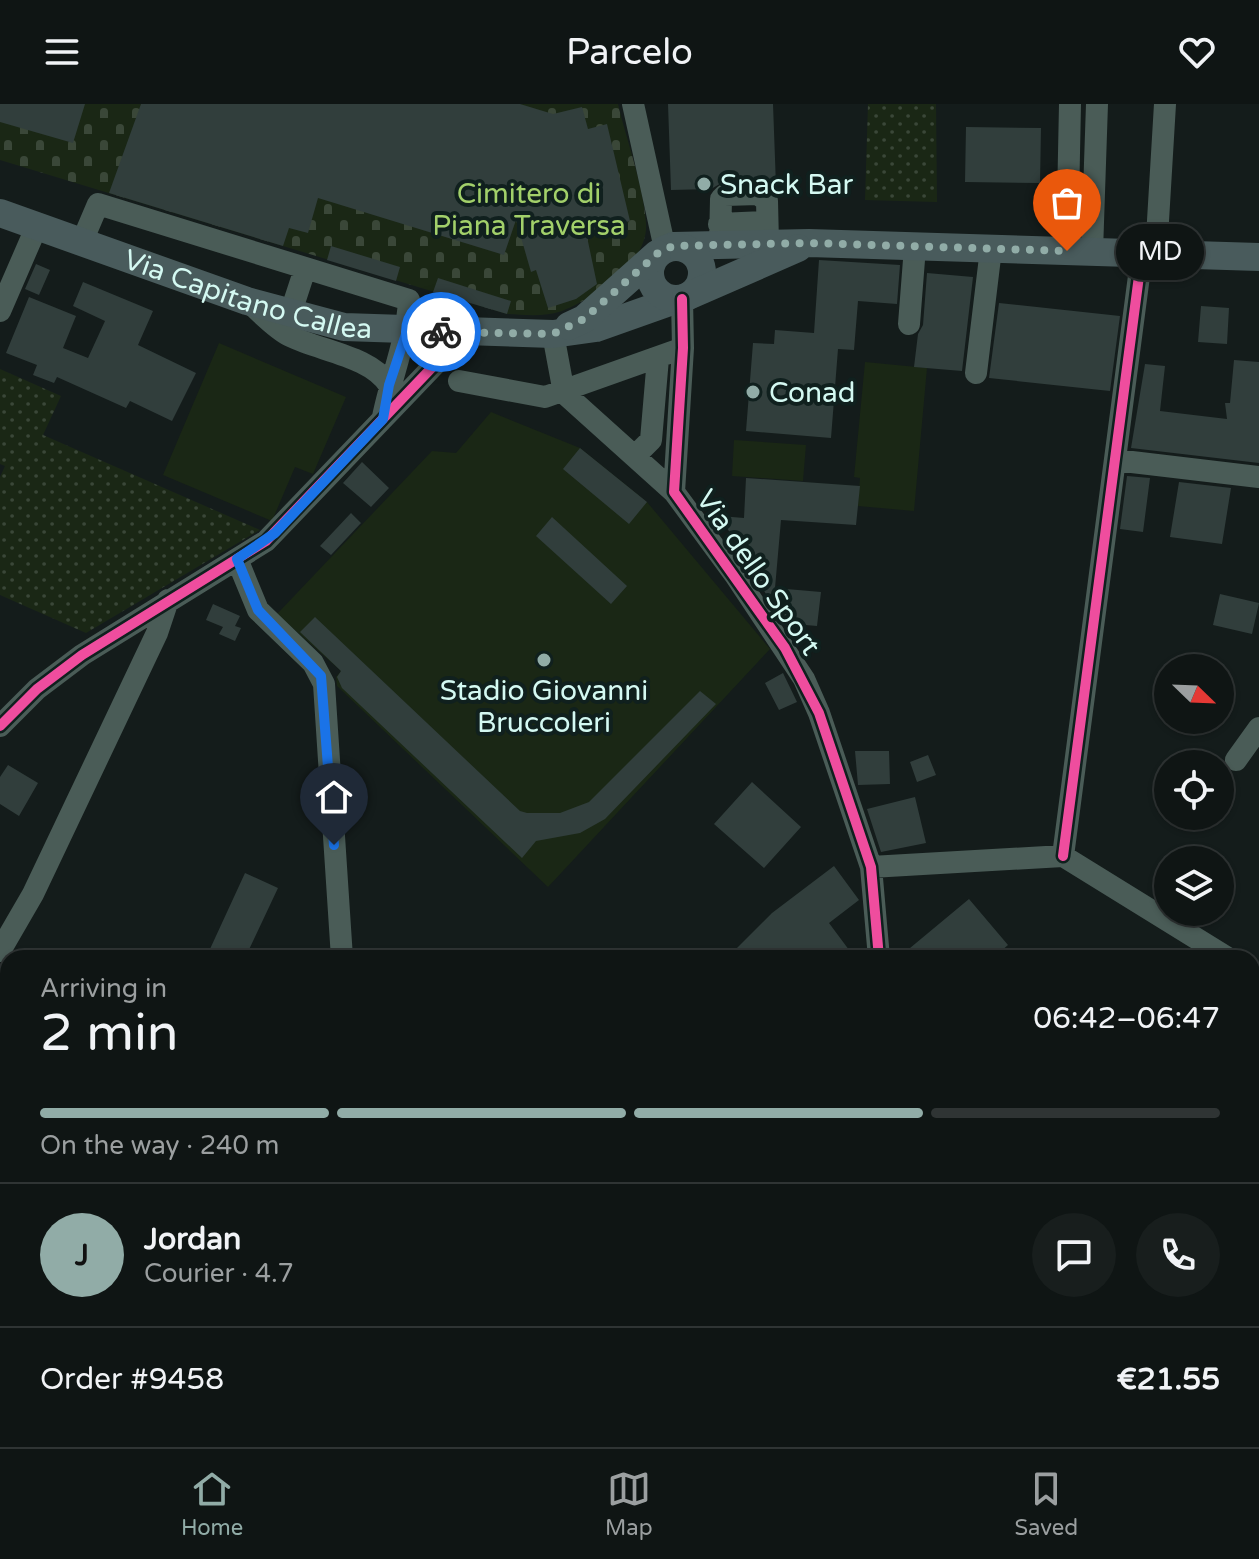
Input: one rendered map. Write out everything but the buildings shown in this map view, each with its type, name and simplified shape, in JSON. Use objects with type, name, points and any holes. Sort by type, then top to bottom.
[{"type":"main road","name":"Via Capitano Callea","points":[[0,213],[290,315],[372,329],[407,331],[553,334],[596,328],[681,299],[809,243]]},
{"type":"main road","points":[[553,334],[584,319],[665,250],[720,226],[767,225],[809,243],[1259,257]]},
{"type":"main road","points":[[665,250],[696,256],[702,271],[698,287],[681,299],[661,295],[651,282],[650,267],[665,250]]},
{"type":"street","points":[[633,104],[665,250]]},
{"type":"street","points":[[1070,104],[1080,251]]},
{"type":"street","points":[[1080,251],[1097,104]]},
{"type":"street","points":[[1063,856],[1115,460],[1149,254],[1165,104]]},
{"type":"street","points":[[720,226],[725,195],[758,194],[767,201],[767,225]]},
{"type":"street","points":[[81,244],[98,204],[378,293],[409,300],[407,331],[389,385],[383,419]]},
{"type":"street","points":[[0,311],[36,228]]},
{"type":"street","points":[[909,324],[915,247]]},
{"type":"street","points":[[976,373],[991,249]]},
{"type":"street","points":[[290,315],[305,269]]},
{"type":"street","points":[[372,329],[378,293]]},
{"type":"street","name":"Via dello Sport","points":[[681,299],[683,348],[674,492],[735,575],[804,679],[819,713],[871,867],[878,950]]},
{"type":"street","points":[[247,301],[287,335],[367,367],[383,375],[389,385]]},
{"type":"street","points":[[407,331],[415,347],[414,383]]},
{"type":"street","points":[[0,726],[60,671],[275,533],[414,383],[465,333]]},
{"type":"street","points":[[553,334],[564,393],[674,492]]},
{"type":"street","points":[[459,381],[545,397],[564,393],[683,348]]},
{"type":"street","points":[[635,456],[651,440],[658,358]]},
{"type":"street","points":[[1115,460],[1259,477]]},
{"type":"street","points":[[237,559],[258,610],[313,663],[324,684],[341,950]]},
{"type":"street","points":[[1,950],[33,894],[157,633],[168,600]]},
{"type":"street","points":[[1236,760],[1259,728]]},
{"type":"street","points":[[871,867],[1063,856],[1215,950]]},
{"type":"green space","name":"Cimitero di Piana Traversa","points":[[0,104],[618,104],[642,193],[645,238],[639,252],[617,277],[575,305],[555,313],[507,314],[0,160]]},
{"type":"green space","points":[[868,104],[936,104],[937,202],[865,200]]},
{"type":"green space","points":[[219,343],[346,397],[313,474],[295,467],[272,521],[163,475]]},
{"type":"green space","points":[[865,362],[927,368],[914,511],[858,506],[860,478],[854,477]]},
{"type":"green space","points":[[0,369],[61,396],[43,435],[260,530],[86,633],[0,595],[0,477],[5,466],[0,464]]},
{"type":"green space","name":"Stadio Giovanni Bruccoleri","points":[[491,412],[580,448],[647,502],[770,649],[548,887],[337,686],[336,677],[341,671],[277,614],[432,451],[456,453]]},
{"type":"green space","points":[[734,440],[806,445],[803,481],[732,476]]},
{"type":"cycle path","points":[[1063,856],[1142,253]]},
{"type":"cycle path","points":[[682,299],[683,348],[674,492],[785,648],[819,713],[871,867],[878,950]]},
{"type":"cycle path","points":[[0,726],[37,689],[82,655],[266,541],[465,333]]},
{"type":"way so far","points":[[441,332],[553,334],[584,319],[658,253],[673,246],[809,243],[1067,251]]},
{"type":"place","name":"Snack Bar","points":[[704,184]]},
{"type":"place","name":"MD","points":[[1067,251]]},
{"type":"place","name":"Conad","points":[[753,392]]},
{"type":"place","name":"Stadio Giovanni Bruccoleri","points":[[544,660]]},
{"type":"route","points":[[334,845],[324,684],[313,663],[258,610],[237,559],[275,533],[383,419],[389,385],[407,331],[441,332]]}]
